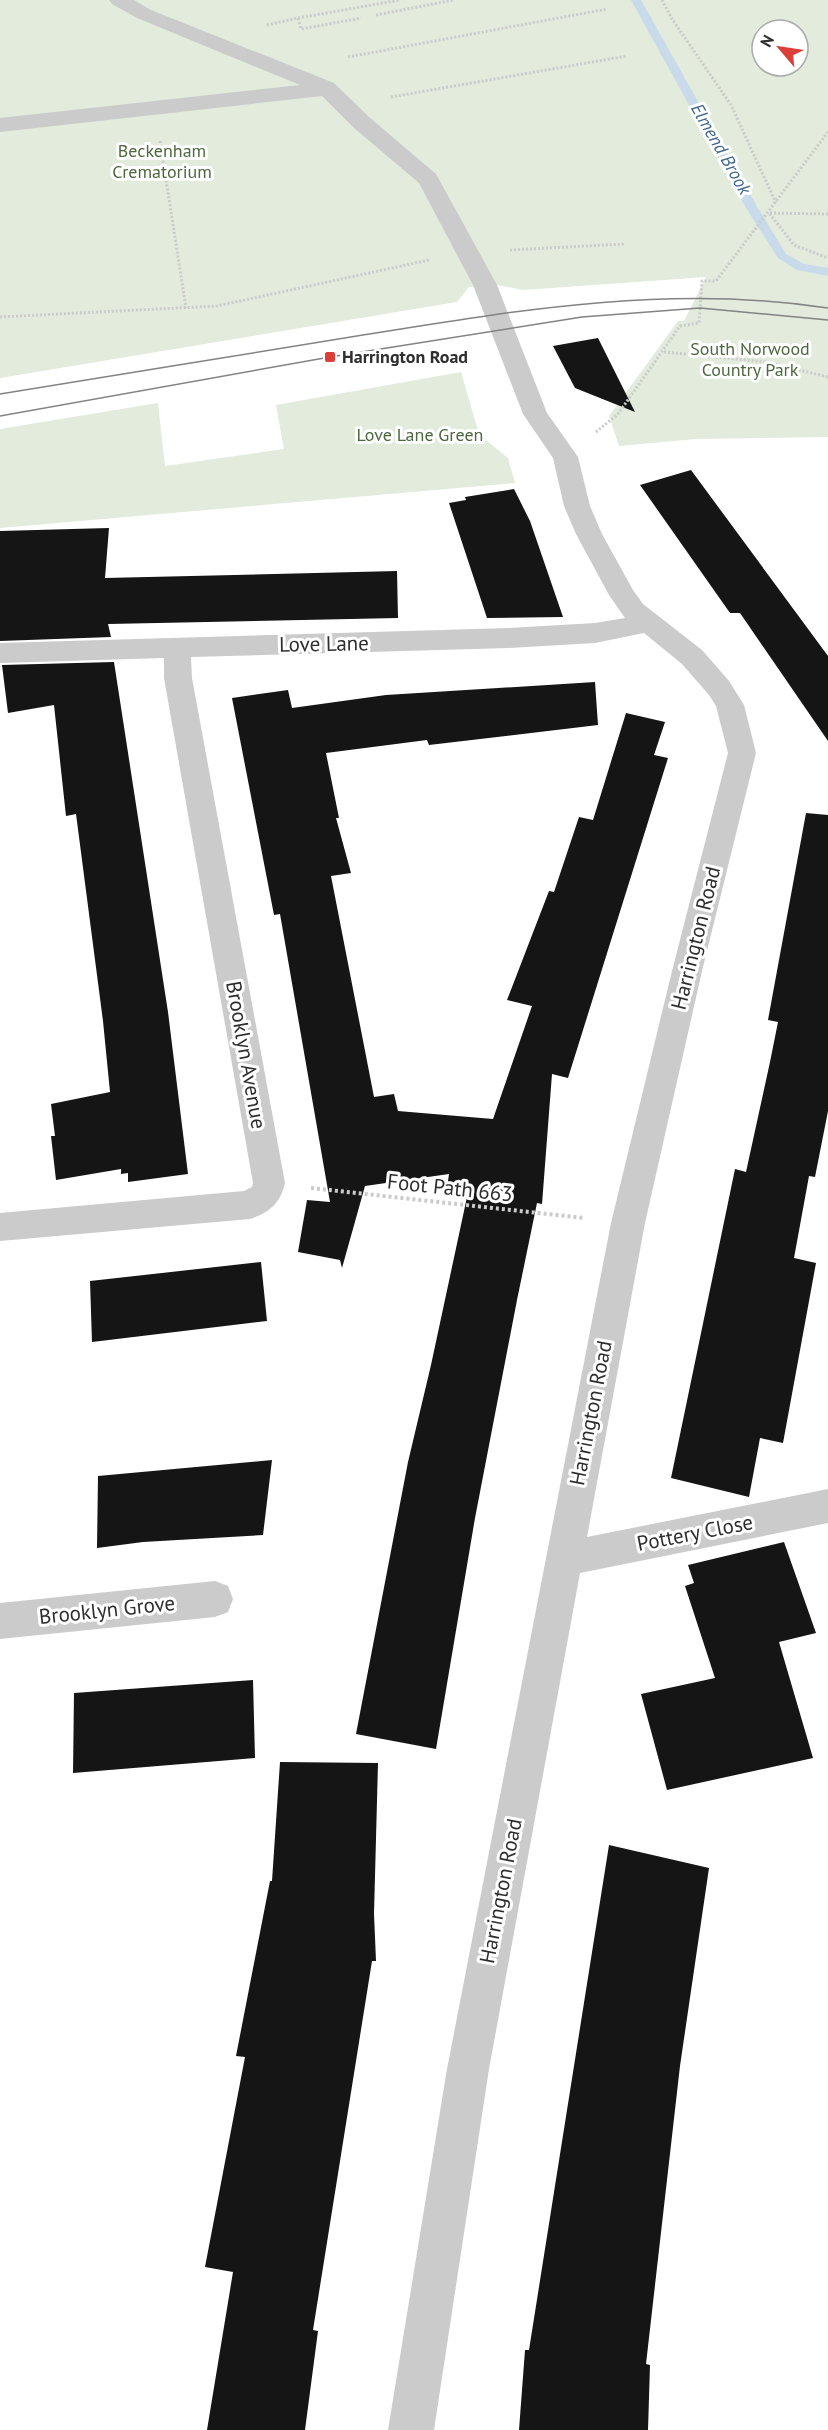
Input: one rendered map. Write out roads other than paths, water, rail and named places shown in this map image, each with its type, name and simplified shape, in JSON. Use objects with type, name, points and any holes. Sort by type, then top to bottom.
[{"type":"street","points":[[119,0],[144,14],[326,88]]},
{"type":"street","points":[[0,125],[326,88]]},
{"type":"street","name":"Harrington Road","points":[[326,88],[428,179],[485,285],[535,414],[565,457],[571,486],[589,534],[622,595],[647,623],[692,657],[719,688],[730,705],[742,753],[681,993],[628,1223],[468,2069],[411,2430]]},
{"type":"street","name":"Love Lane","points":[[0,653],[567,635],[605,632],[647,623]]},
{"type":"street","name":"Brooklyn Avenue","points":[[0,1227],[250,1205],[266,1196],[269,1183],[178,678],[177,648]]},
{"type":"street","name":"Pottery Close","points":[[563,1560],[828,1506]]},
{"type":"street","name":"Brooklyn Grove","points":[[0,1621],[215,1599]]},
{"type":"waterway","name":"Elmend Brook","points":[[636,0],[752,208],[782,256],[801,267],[828,272]]},
{"type":"tram line","points":[[0,394],[537,309],[653,299],[769,301],[828,308]]},
{"type":"tram line","points":[[0,416],[330,357],[582,317],[700,308],[828,320]]},
{"type":"place","name":"Harrington Road","points":[[330,357]]},
{"type":"park label","name":"Beckenham Crematorium","points":[[162,161]]},
{"type":"park label","name":"South Norwood Country Park","points":[[750,359]]},
{"type":"park label","name":"Love Lane Green","points":[[420,435]]}]
